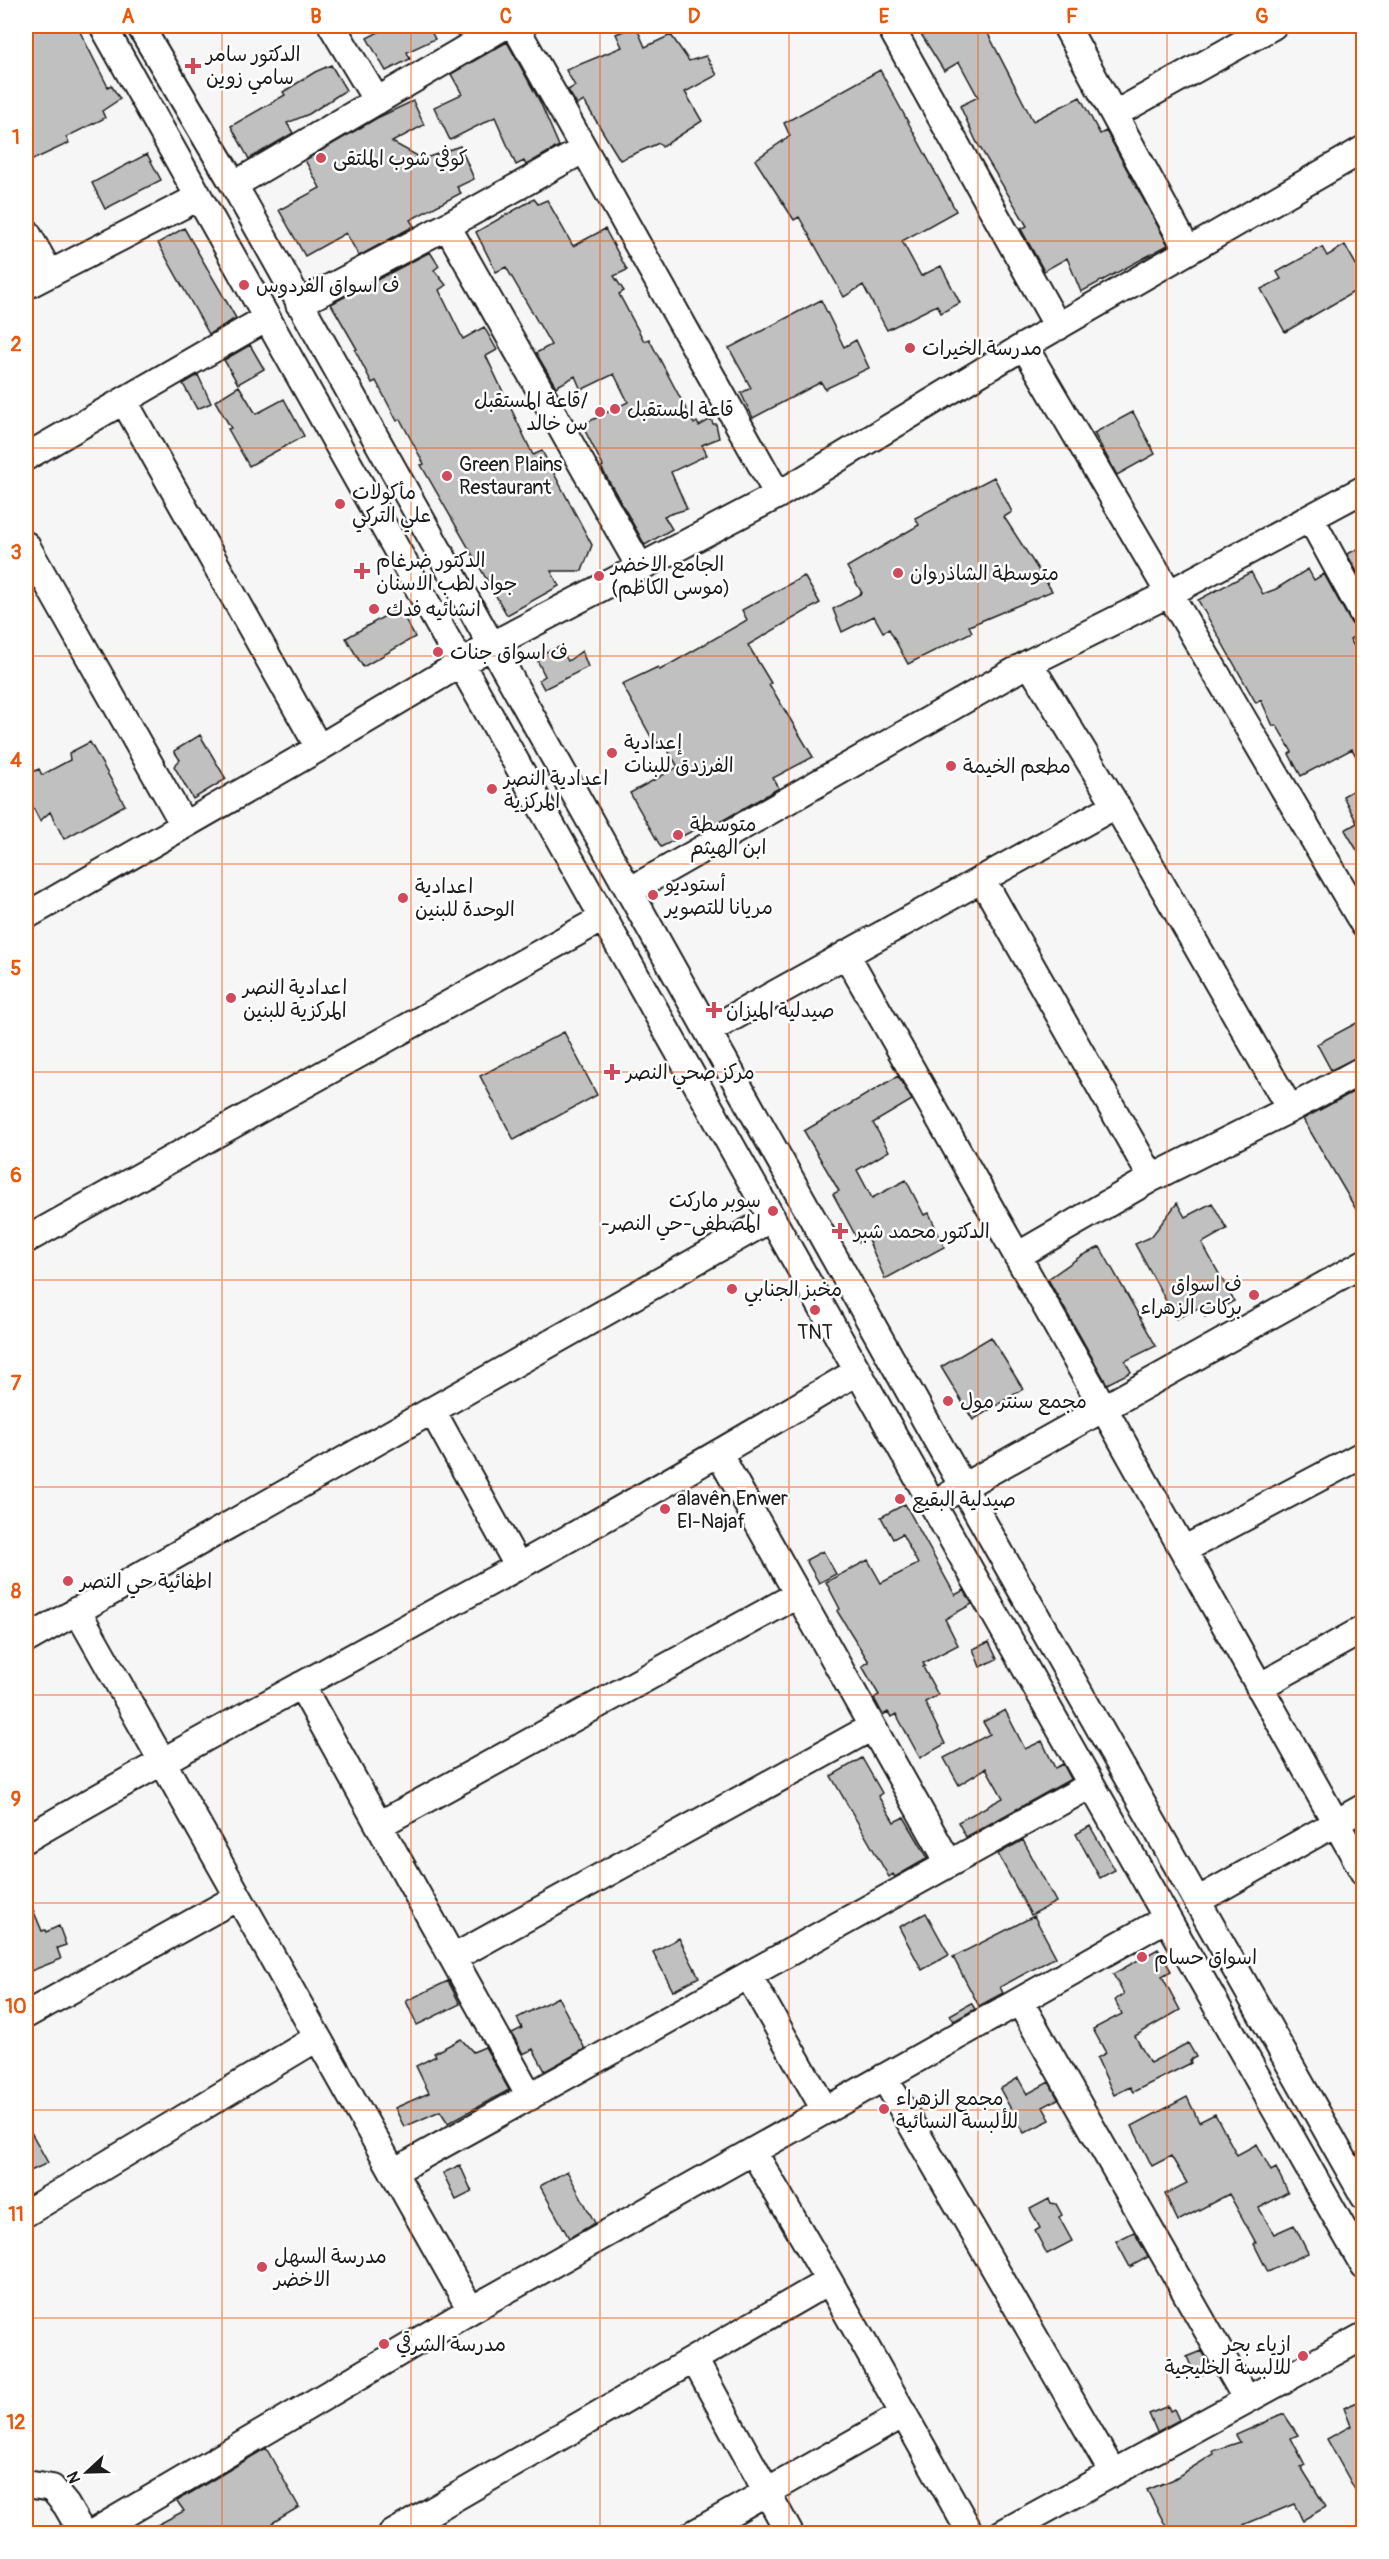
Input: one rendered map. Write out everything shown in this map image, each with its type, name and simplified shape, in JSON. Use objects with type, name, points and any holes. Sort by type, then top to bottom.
[{"type":"street","points":[[103,26],[932,1504],[1364,2266]]},
{"type":"street","points":[[141,26],[234,185],[963,1487],[1362,2193],[1330,2208]]},
{"type":"street","points":[[332,26],[377,101]]},
{"type":"street","points":[[234,185],[504,26]]},
{"type":"street","points":[[515,26],[778,495]]},
{"type":"street","points":[[890,26],[1058,327]]},
{"type":"street","points":[[1066,26],[1188,251]]},
{"type":"street","points":[[1115,114],[1273,26]]},
{"type":"street","points":[[26,916],[462,666],[492,645],[778,495],[1024,346],[1364,149]]},
{"type":"street","points":[[299,304],[447,226],[583,150]]},
{"type":"street","points":[[26,286],[199,197]]},
{"type":"street","points":[[447,226],[640,567]]},
{"type":"street","points":[[26,231],[50,274]]},
{"type":"street","points":[[26,457],[267,318]]},
{"type":"street","points":[[1024,346],[1364,925]]},
{"type":"street","points":[[124,401],[319,748]]},
{"type":"street","points":[[629,891],[1029,663],[1170,593],[1364,489]]},
{"type":"street","points":[[1311,519],[1364,616]]},
{"type":"street","points":[[26,544],[184,825]]},
{"type":"street","points":[[438,624],[450,626],[459,623],[466,616],[469,606]]},
{"type":"street","points":[[1029,663],[1116,805],[1290,1109]]},
{"type":"street","points":[[486,710],[491,697],[498,692],[507,689],[518,693]]},
{"type":"street","points":[[708,1031],[1116,805]]},
{"type":"street","points":[[982,879],[1152,1178]]},
{"type":"street","points":[[26,1240],[603,918]]},
{"type":"street","points":[[846,954],[1364,1873]]},
{"type":"street","points":[[1017,1256],[1152,1178],[1364,1069]]},
{"type":"street","points":[[26,1640],[772,1218]]},
{"type":"street","points":[[932,1504],[1364,1263]]},
{"type":"street","points":[[26,1839],[161,1761],[719,1454],[858,1371]]},
{"type":"street","points":[[432,1410],[518,1566]]},
{"type":"street","points":[[907,1459],[918,1460],[927,1457],[933,1450],[936,1438]]},
{"type":"street","points":[[719,1454],[949,1863]]},
{"type":"street","points":[[1183,1550],[1364,1454]]},
{"type":"street","points":[[948,1532],[952,1522],[960,1516],[969,1514],[981,1518]]},
{"type":"street","points":[[379,1825],[797,1596]]},
{"type":"street","points":[[77,1610],[471,2310]]},
{"type":"street","points":[[1259,1687],[1364,1629]]},
{"type":"street","points":[[301,1685],[530,2097]]},
{"type":"street","points":[[453,1958],[872,1727]]},
{"type":"street","points":[[393,2172],[1091,1785]]},
{"type":"street","points":[[1197,1901],[1364,1807]]},
{"type":"street","points":[[26,2015],[238,1897]]},
{"type":"street","points":[[91,2534],[471,2310],[1167,1918]]},
{"type":"street","points":[[748,1975],[825,2110]]},
{"type":"street","points":[[1020,2001],[1247,2400]]},
{"type":"street","points":[[26,2213],[318,2038]]},
{"type":"street","points":[[884,2077],[1113,2473]]},
{"type":"street","points":[[753,2151],[971,2534]]},
{"type":"street","points":[[392,2534],[829,2281]]},
{"type":"street","points":[[1001,2534],[1364,2336]]},
{"type":"street","points":[[694,2359],[790,2534]]},
{"type":"street","points":[[693,2534],[904,2414]]},
{"type":"street","points":[[26,2484],[52,2488],[66,2505],[83,2534]]},
{"type":"building","points":[[34,26],[77,26],[108,87],[111,85],[120,99],[102,111],[105,118],[66,137],[69,143],[26,163],[26,29]]},
{"type":"building","points":[[390,26],[428,26],[435,39],[407,52],[410,59],[386,71],[367,38]]},
{"type":"building","points":[[636,26],[645,47],[671,35],[689,61],[706,56],[717,75],[685,92],[702,121],[662,147],[659,143],[620,160],[584,101],[577,105],[568,90],[575,86],[566,70],[622,47],[616,34]]},
{"type":"building","points":[[938,26],[957,26],[961,33],[972,26],[984,26],[1033,121],[1080,97],[1100,134],[1106,131],[1168,245],[1081,292],[1067,258],[1044,271],[1021,229],[1027,226],[976,141],[960,106],[978,97],[959,62],[944,71],[921,34]]},
{"type":"building","points":[[507,42],[540,102],[559,146],[526,165],[524,161],[516,165],[495,117],[450,140],[434,107],[462,94],[451,74]]},
{"type":"building","points":[[331,65],[346,90],[309,114],[287,123],[293,133],[249,159],[231,126],[285,95],[283,92],[315,72]]},
{"type":"building","points":[[880,70],[956,211],[902,241],[921,276],[941,266],[960,303],[941,313],[937,305],[887,330],[863,285],[844,297],[799,217],[794,220],[755,160],[790,136],[784,123]]},
{"type":"building","points":[[413,101],[424,125],[392,142],[423,159],[460,146],[474,179],[457,187],[461,193],[410,220],[414,226],[359,256],[346,233],[305,256],[279,210],[320,188],[305,160],[377,118]]},
{"type":"building","points":[[147,154],[161,180],[105,209],[92,183]]},
{"type":"building","points":[[534,199],[538,204],[547,200],[573,246],[605,229],[627,270],[614,276],[624,291],[619,294],[644,341],[649,339],[694,424],[697,422],[699,426],[711,419],[713,424],[716,424],[719,438],[702,445],[707,455],[671,472],[687,509],[664,516],[672,529],[645,545],[601,467],[603,466],[582,425],[628,402],[614,374],[581,390],[575,376],[556,387],[536,353],[551,345],[506,267],[496,272],[476,232]]},
{"type":"building","points":[[184,228],[236,318],[209,334],[158,243]]},
{"type":"building","points":[[1345,245],[1364,279],[1364,286],[1285,332],[1261,289],[1281,279],[1277,272],[1322,247],[1327,256]]},
{"type":"building","points":[[430,252],[439,266],[434,270],[446,285],[439,290],[463,339],[484,327],[497,350],[486,356],[533,455],[542,451],[592,545],[582,571],[551,571],[559,586],[507,615],[421,465],[424,464],[400,419],[397,421],[376,381],[372,383],[355,350],[357,349],[331,304]]},
{"type":"building","points":[[821,300],[844,347],[856,340],[869,368],[825,389],[821,382],[753,418],[741,393],[751,388],[729,348]]},
{"type":"building","points":[[250,345],[264,369],[238,384],[224,360]]},
{"type":"building","points":[[198,375],[211,403],[197,409],[183,384]]},
{"type":"building","points":[[239,386],[256,414],[284,399],[304,436],[249,466],[215,401]]},
{"type":"building","points":[[1133,412],[1155,454],[1117,475],[1094,433]]},
{"type":"building","points":[[994,477],[1012,512],[1004,517],[1052,591],[969,626],[972,632],[908,664],[889,629],[883,632],[874,616],[842,632],[833,609],[862,593],[847,567],[919,525],[915,518]]},
{"type":"building","points":[[1364,546],[1364,584],[1347,554]]},
{"type":"building","points":[[1308,569],[1314,580],[1324,574],[1351,623],[1363,631],[1350,639],[1364,665],[1364,771],[1352,749],[1301,776],[1289,754],[1292,752],[1277,726],[1273,726],[1261,700],[1256,703],[1198,600],[1251,572],[1263,594],[1276,589]]},
{"type":"building","points":[[804,576],[820,603],[748,645],[813,757],[773,778],[779,788],[713,826],[710,822],[661,847],[630,793],[678,767],[662,740],[655,744],[622,684],[658,667],[660,670],[747,620],[742,610]]},
{"type":"building","points":[[399,608],[415,637],[363,667],[346,638]]},
{"type":"building","points":[[560,647],[568,661],[582,651],[588,667],[544,689],[539,680],[545,676],[535,656]]},
{"type":"building","points":[[200,735],[226,779],[193,799],[174,766],[180,760],[174,751]]},
{"type":"building","points":[[90,742],[125,805],[64,839],[50,812],[40,821],[26,794],[26,775],[39,769],[42,775],[70,760],[69,753]]},
{"type":"building","points":[[1364,784],[1364,862],[1345,830],[1357,823],[1343,796]]},
{"type":"building","points":[[1364,1019],[1364,1054],[1331,1070],[1317,1044]]},
{"type":"building","points":[[564,1032],[597,1095],[514,1140],[480,1076]]},
{"type":"building","points":[[898,1076],[912,1100],[873,1123],[889,1151],[857,1170],[872,1198],[906,1180],[924,1215],[929,1213],[944,1247],[885,1279],[867,1237],[859,1242],[833,1194],[839,1191],[804,1131]]},
{"type":"building","points":[[1364,1086],[1364,1223],[1303,1119]]},
{"type":"building","points":[[1177,1203],[1185,1217],[1212,1203],[1227,1229],[1202,1243],[1234,1301],[1205,1317],[1200,1307],[1176,1319],[1135,1244],[1151,1237]]},
{"type":"building","points":[[1100,1247],[1156,1346],[1125,1361],[1131,1372],[1107,1384],[1048,1279],[1081,1256]]},
{"type":"building","points":[[991,1337],[1023,1389],[973,1420],[941,1367]]},
{"type":"building","points":[[905,1504],[955,1595],[964,1590],[972,1604],[945,1619],[958,1645],[923,1663],[938,1695],[925,1702],[945,1744],[920,1758],[896,1714],[891,1717],[888,1712],[883,1715],[874,1698],[879,1695],[862,1666],[869,1662],[837,1611],[840,1609],[826,1582],[868,1560],[881,1583],[918,1564],[902,1534],[893,1539],[881,1517]]},
{"type":"building","points":[[823,1551],[836,1574],[819,1583],[806,1560]]},
{"type":"building","points":[[989,1642],[997,1659],[980,1667],[973,1649]]},
{"type":"building","points":[[1005,1710],[1025,1749],[1042,1741],[1055,1768],[1063,1764],[1071,1779],[966,1837],[958,1822],[1003,1798],[986,1768],[959,1785],[944,1758],[990,1734],[983,1722]]},
{"type":"building","points":[[862,1758],[882,1793],[878,1796],[894,1822],[904,1817],[928,1858],[895,1877],[893,1874],[889,1877],[831,1776]]},
{"type":"building","points":[[1090,1826],[1115,1870],[1100,1878],[1076,1834]]},
{"type":"building","points":[[1023,1840],[1056,1902],[1031,1915],[998,1854]]},
{"type":"building","points":[[26,1893],[42,1931],[46,1932],[59,1926],[66,1945],[57,1948],[61,1959],[26,1973]]},
{"type":"building","points":[[926,1913],[949,1955],[922,1970],[899,1927]]},
{"type":"building","points":[[1034,1916],[1056,1957],[1000,1987],[1003,1993],[979,2006],[953,1957]]},
{"type":"building","points":[[679,1938],[699,1977],[673,1991],[653,1952]]},
{"type":"building","points":[[1158,1949],[1171,1971],[1162,1976],[1180,2010],[1135,2036],[1150,2063],[1188,2043],[1196,2057],[1190,2060],[1191,2063],[1133,2092],[1130,2087],[1114,2095],[1097,2058],[1106,2053],[1093,2029],[1122,2014],[1115,2000],[1124,1994],[1113,1974]]},
{"type":"building","points":[[448,1981],[460,2004],[417,2025],[406,2001]]},
{"type":"building","points":[[558,1997],[585,2049],[545,2071],[533,2049],[523,2054],[512,2033],[522,2028],[517,2018]]},
{"type":"building","points":[[971,2003],[975,2009],[954,2021],[950,2015]]},
{"type":"building","points":[[461,2039],[473,2052],[485,2047],[509,2090],[448,2123],[440,2111],[404,2127],[395,2108],[429,2093],[416,2066],[436,2056],[434,2053]]},
{"type":"building","points":[[1018,2078],[1027,2094],[1049,2082],[1058,2099],[1043,2107],[1050,2120],[1024,2133],[1000,2089]]},
{"type":"building","points":[[1187,2097],[1199,2122],[1215,2114],[1237,2155],[1257,2144],[1271,2171],[1276,2168],[1288,2192],[1259,2208],[1274,2234],[1294,2225],[1308,2253],[1268,2272],[1254,2244],[1256,2243],[1229,2194],[1178,2221],[1165,2194],[1187,2183],[1171,2156],[1152,2166],[1132,2126]]},
{"type":"building","points":[[26,2123],[48,2163],[26,2173]]},
{"type":"building","points":[[460,2165],[472,2192],[456,2200],[443,2173]]},
{"type":"building","points":[[567,2171],[595,2223],[569,2238],[540,2186]]},
{"type":"building","points":[[1049,2199],[1051,2203],[1056,2204],[1062,2215],[1059,2217],[1072,2241],[1047,2254],[1035,2231],[1040,2228],[1030,2209]]},
{"type":"building","points":[[1134,2232],[1148,2257],[1130,2267],[1116,2241]]},
{"type":"building","points":[[1202,2351],[1213,2370],[1196,2377],[1187,2357]]},
{"type":"building","points":[[1364,2399],[1364,2506],[1327,2439],[1351,2426],[1344,2408]]},
{"type":"building","points":[[1168,2406],[1170,2411],[1174,2409],[1179,2420],[1157,2432],[1149,2414]]},
{"type":"building","points":[[1284,2414],[1298,2435],[1291,2438],[1305,2465],[1301,2467],[1326,2507],[1303,2520],[1294,2504],[1236,2528],[1239,2534],[1170,2534],[1147,2490],[1172,2480],[1214,2454],[1213,2451],[1240,2442],[1236,2435]]},
{"type":"building","points":[[266,2448],[299,2507],[272,2523],[278,2534],[140,2534],[184,2511],[177,2501]]},
{"type":"place","name":"الدكتور سامر سامي زوين","points":[[193,66]]},
{"type":"place","name":"كوفي شوب الملتقى","points":[[321,158]]},
{"type":"place","name":"ف اسواق الفردوس","points":[[244,285]]},
{"type":"place","name":"مدرسة الخيرات","points":[[910,348]]},
{"type":"place","name":"قاعة المستقبل","points":[[615,409]]},
{"type":"place","name":"قاعة المستقبل/ س خالد","points":[[600,412]]},
{"type":"place","name":"Green Plains Restaurant","points":[[447,476]]},
{"type":"place","name":"مأكولات علي التركي","points":[[340,504]]},
{"type":"place","name":"الدكتور ضرغام جواد لطب الاسنان","points":[[362,571]]},
{"type":"place","name":"متوسطة الشاذروان","points":[[898,573]]},
{"type":"place","name":"الجامع الاخضر (موسى الكاظم)","points":[[599,576]]},
{"type":"place","name":"انشائيه فدك","points":[[374,609]]},
{"type":"place","name":"ف اسواق جنات","points":[[438,652]]},
{"type":"place","name":"إعدادية الفرزدق للبنات","points":[[612,753]]},
{"type":"place","name":"مطعم الخيمة","points":[[951,766]]},
{"type":"place","name":"اعدادية النصر المركزية","points":[[492,789]]},
{"type":"place","name":"متوسطة ابن الهيثم","points":[[678,835]]},
{"type":"place","name":"أستوديو مريانا للتصوير","points":[[653,895]]},
{"type":"place","name":"اعدادية الوحدة للبنين","points":[[403,898]]},
{"type":"place","name":"اعدادية النصر المركزية للبنين","points":[[231,998]]},
{"type":"place","name":"صيدلية الميزان","points":[[714,1010]]},
{"type":"place","name":"مركز صحي النصر","points":[[612,1072]]},
{"type":"place","name":"سوبر ماركت -المصطفى-حي النصر","points":[[773,1211]]},
{"type":"place","name":"الدكتور محمد شبر","points":[[840,1231]]},
{"type":"place","name":"مخبز الجنابي","points":[[732,1289]]},
{"type":"place","name":"ف اسواق بركات الزهراء","points":[[1254,1295]]},
{"type":"place","name":"TNT","points":[[815,1310]]},
{"type":"place","name":"مجمع سنتر مول","points":[[948,1401]]},
{"type":"place","name":"صيدلية البقيع","points":[[900,1499]]},
{"type":"place","name":"alavên Enwer El-Najaf","points":[[665,1509]]},
{"type":"place","name":"اطفائية حي النصر","points":[[68,1581]]},
{"type":"place","name":"اسواق حسام","points":[[1142,1957]]},
{"type":"place","name":"مجمع الزهراء للألبسة النسائية","points":[[884,2109]]},
{"type":"place","name":"مدرسة السهل الاخضر","points":[[262,2267]]},
{"type":"place","name":"مدرسة الشرقي","points":[[384,2344]]},
{"type":"place","name":"ازياء بحر للالبسة الخليجية","points":[[1303,2356]]}]
